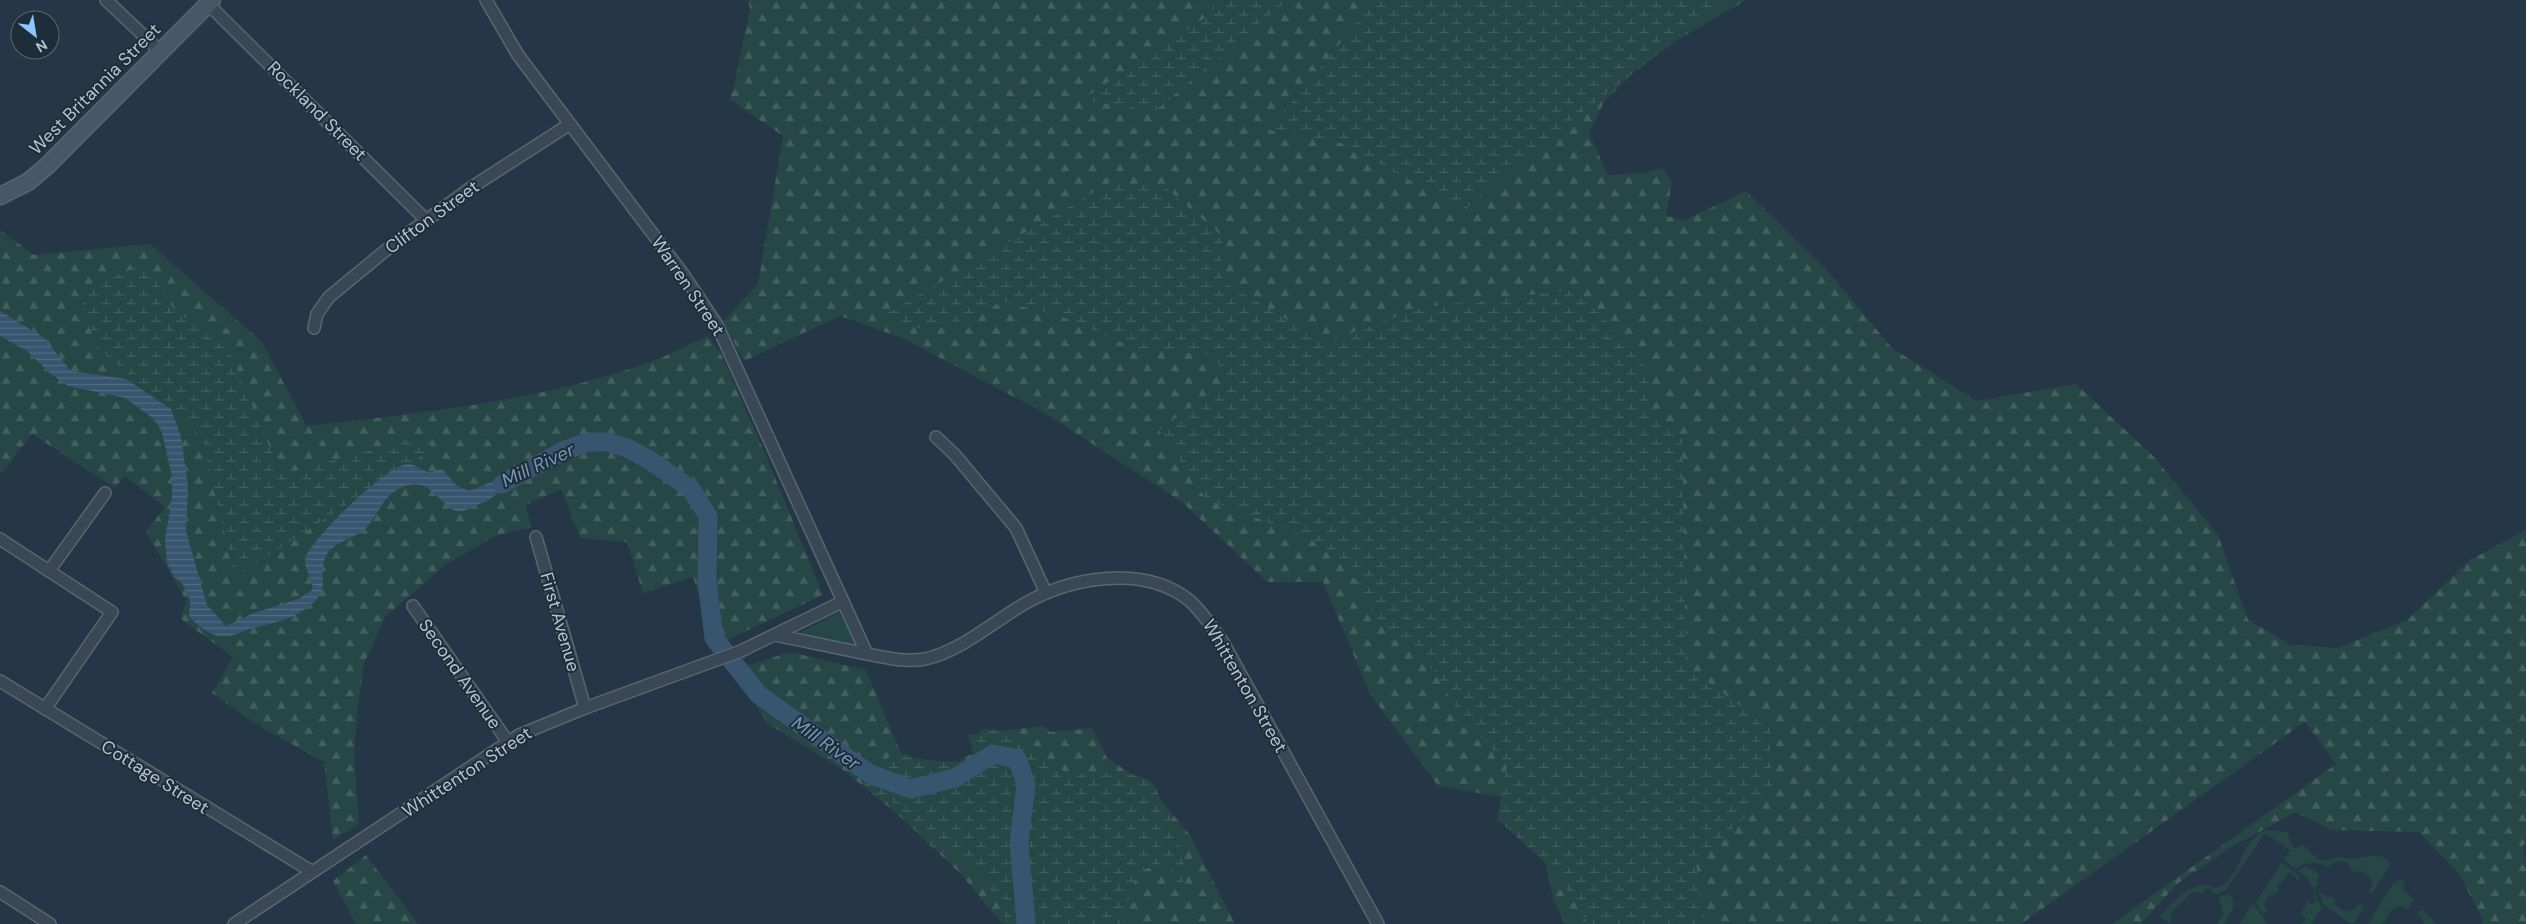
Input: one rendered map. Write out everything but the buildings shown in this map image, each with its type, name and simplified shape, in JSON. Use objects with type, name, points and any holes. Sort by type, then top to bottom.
[{"type":"street","points":[[106,0],[161,52]]},
{"type":"street","name":"Warren Street","points":[[486,0],[518,55],[682,274],[717,325],[867,654]]},
{"type":"street","name":"West Britannia Street","points":[[0,196],[28,182],[42,170],[210,2]]},
{"type":"street","name":"Rockland Street","points":[[210,2],[426,220]]},
{"type":"street","name":"Clifton Street","points":[[314,328],[317,314],[329,297],[426,220],[570,124]]},
{"type":"street","points":[[936,437],[956,455],[1016,528],[1046,593]]},
{"type":"street","points":[[49,571],[105,493]]},
{"type":"street","name":"First Avenue","points":[[536,537],[585,708]]},
{"type":"street","points":[[0,540],[112,612],[45,709]]},
{"type":"street","name":"Whittenton Street","points":[[775,636],[908,660],[938,655],[1046,593],[1084,582],[1139,580],[1169,589],[1197,608],[1223,642],[1378,924]]},
{"type":"street","name":"Whittenton Street","points":[[234,924],[251,919],[311,871],[508,742],[530,730],[741,651],[842,602]]},
{"type":"street","name":"Second Avenue","points":[[413,606],[508,742]]},
{"type":"street","name":"Cottage Street","points":[[0,681],[311,871]]},
{"type":"street","points":[[0,892],[50,924]]},
{"type":"green space","points":[[748,0],[1746,0],[1649,57],[1604,102],[1589,133],[1608,175],[1644,173],[1663,168],[1672,181],[1666,216],[1685,220],[1746,191],[1825,268],[1892,348],[1977,401],[2076,384],[2154,457],[2218,535],[2248,620],[2291,645],[2337,648],[2407,620],[2470,560],[2526,530],[2526,842],[2523,846],[2526,866],[2526,924],[2481,924],[2483,920],[2459,874],[2419,832],[2331,830],[2295,812],[2228,849],[2177,884],[2141,924],[2112,924],[2336,764],[2305,722],[2021,924],[1565,924],[1553,898],[1531,802],[1438,786],[1370,694],[1323,582],[1267,582],[1182,502],[1043,412],[902,338],[840,316],[744,361],[723,322],[758,284],[783,136],[729,99],[733,90],[750,9]]},
{"type":"green space","points":[[1214,0],[1288,0],[1155,111],[1081,100],[1214,12]]},
{"type":"green space","points":[[1375,0],[1729,0],[1586,109],[1464,210],[1341,143],[1269,130]]},
{"type":"green space","points":[[1111,182],[1165,187],[1222,236],[1222,281],[1325,342],[1424,307],[1572,290],[1601,314],[1651,373],[1647,404],[1682,435],[1686,666],[1769,727],[1773,791],[1696,863],[1705,924],[1588,924],[1556,873],[1497,819],[1507,764],[1463,719],[1433,670],[1376,618],[1346,562],[1307,537],[1206,499],[1159,430],[1231,379],[1211,355],[1135,348],[1058,315],[1003,302],[928,331],[881,317]]},
{"type":"green space","points":[[0,230],[34,255],[150,244],[261,341],[307,426],[477,404],[561,388],[642,365],[708,336],[722,356],[767,458],[823,595],[714,646],[693,577],[643,593],[627,542],[580,538],[561,489],[525,505],[532,527],[495,536],[444,566],[385,617],[364,664],[357,713],[354,756],[359,824],[333,840],[324,762],[254,723],[212,693],[233,657],[181,619],[186,600],[146,532],[165,507],[125,476],[115,488],[32,434],[2,473],[0,472]]},
{"type":"green space","points":[[146,264],[175,311],[225,341],[281,474],[433,434],[428,452],[235,577],[202,438],[95,346],[79,289]]},
{"type":"green space","points":[[840,612],[856,646],[797,634]]},
{"type":"green space","points":[[790,652],[866,670],[904,760],[941,772],[973,753],[968,735],[1044,726],[1050,732],[1092,728],[1107,758],[1149,786],[1190,835],[1235,924],[1002,924],[961,874],[895,812],[842,769],[768,724],[734,670]]},
{"type":"green space","points":[[983,729],[992,729],[1014,736],[1055,768],[1080,774],[1128,773],[1153,783],[1177,831],[1185,867],[1181,897],[1172,869],[1162,863],[1139,873],[1137,876],[1123,924],[1009,924],[984,878],[964,862],[930,846],[916,825],[893,802],[872,793],[864,784],[895,751],[931,760],[969,760],[975,754],[977,735]]},
{"type":"green space","points":[[2266,830],[2288,832],[2290,843],[2295,848],[2303,845],[2318,859],[2326,861],[2339,857],[2351,859],[2376,855],[2385,858],[2391,864],[2372,894],[2368,891],[2373,884],[2368,875],[2361,871],[2354,872],[2345,861],[2334,862],[2328,867],[2319,863],[2311,863],[2294,869],[2284,859],[2290,850],[2265,833],[2225,891],[2216,894],[2208,888],[2202,893],[2194,891],[2173,910],[2170,920],[2173,924],[2160,917],[2171,904],[2191,889],[2199,886],[2216,888],[2224,884],[2235,870],[2250,842]]},
{"type":"green space","points":[[366,855],[418,924],[356,924],[333,881]]},
{"type":"green space","points":[[2282,862],[2300,877],[2298,880],[2292,873],[2288,873],[2277,886],[2279,890],[2274,895],[2269,895],[2264,904],[2268,911],[2263,914],[2256,902]]},
{"type":"green space","points":[[2307,866],[2319,874],[2316,889],[2311,886],[2308,878],[2297,871]]},
{"type":"green space","points":[[2400,880],[2405,882],[2402,889],[2414,900],[2408,909],[2396,907],[2385,921],[2380,924],[2368,924],[2393,884]]},
{"type":"green space","points":[[2318,888],[2321,894],[2335,899],[2334,904],[2345,912],[2353,910],[2360,903],[2364,906],[2354,923],[2350,923],[2323,904]]},
{"type":"green space","points":[[2313,890],[2322,908],[2311,924],[2301,924],[2306,919],[2301,913],[2308,901],[2312,904],[2316,902],[2315,897],[2312,897],[2314,894]]},
{"type":"green space","points":[[2229,894],[2233,902],[2231,913],[2224,924],[2217,924],[2223,914],[2219,897]]},
{"type":"green space","points":[[2253,903],[2268,924],[2239,924]]},
{"type":"green space","points":[[2422,909],[2437,924],[2425,924],[2420,916],[2416,916]]},
{"type":"water","points":[[0,311],[43,337],[71,371],[126,379],[171,409],[181,436],[188,486],[186,531],[207,605],[226,626],[254,613],[298,599],[312,590],[312,582],[305,561],[312,547],[349,506],[393,470],[407,464],[430,472],[442,469],[457,486],[469,491],[534,465],[489,500],[461,512],[448,506],[423,486],[415,484],[398,489],[387,498],[367,527],[333,547],[329,552],[323,564],[322,590],[309,607],[294,616],[278,622],[233,635],[212,634],[203,629],[189,616],[190,601],[188,594],[182,583],[174,577],[167,563],[165,538],[172,499],[172,476],[162,433],[155,420],[125,398],[68,386],[50,373],[27,351],[0,336]]},
{"type":"waterway","name":"Mill River","points":[[502,484],[563,451],[588,442],[607,442],[627,448],[648,459],[691,489],[708,516],[707,580],[714,638],[759,695],[870,774],[911,789],[955,778],[993,754],[1017,759],[1026,784],[1019,843],[1026,924]]}]
